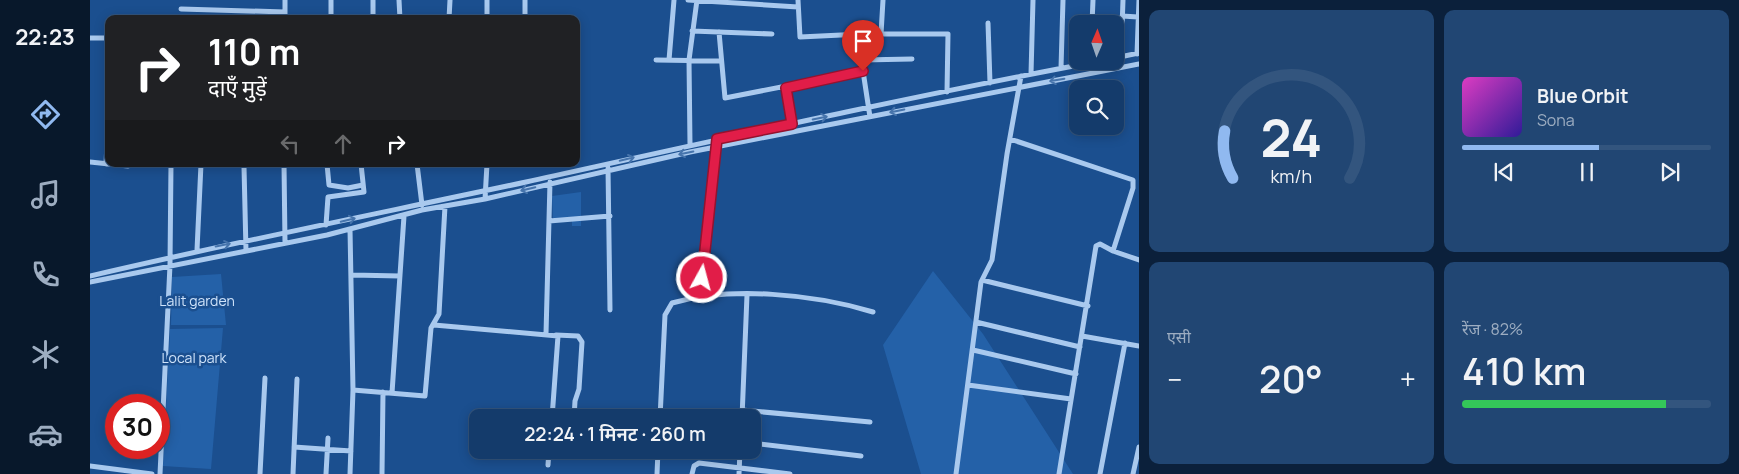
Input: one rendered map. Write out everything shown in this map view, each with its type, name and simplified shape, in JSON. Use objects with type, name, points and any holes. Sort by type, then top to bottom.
[{"type":"street","points":[[285,0],[285,15]]},
{"type":"street","points":[[331,0],[332,15]]},
{"type":"street","points":[[373,0],[373,15]]},
{"type":"street","points":[[400,0],[400,15]]},
{"type":"street","points":[[449,15],[450,0]]},
{"type":"street","points":[[487,0],[487,15]]},
{"type":"street","points":[[525,0],[525,15]]},
{"type":"street","points":[[669,60],[674,0]]},
{"type":"street","points":[[688,0],[798,7]]},
{"type":"street","points":[[690,145],[690,60],[697,0]]},
{"type":"street","points":[[798,0],[800,37],[862,34],[948,34],[947,92]]},
{"type":"street","points":[[881,34],[884,0]]},
{"type":"street","points":[[1031,74],[1034,0]]},
{"type":"street","points":[[1061,68],[1063,0]]},
{"type":"street","points":[[1092,15],[1093,0]]},
{"type":"street","points":[[1122,15],[1123,0]]},
{"type":"street","points":[[1124,57],[1138,54],[1139,0]]},
{"type":"street","points":[[181,9],[285,12]]},
{"type":"street","points":[[1124,16],[1138,17]]},
{"type":"street","points":[[988,23],[990,84]]},
{"type":"street","points":[[692,31],[772,34]]},
{"type":"street","points":[[719,32],[720,61],[725,98],[786,88],[863,71]]},
{"type":"street","points":[[862,34],[863,71],[870,117]]},
{"type":"street","points":[[90,38],[105,38]]},
{"type":"street","points":[[862,60],[912,59]]},
{"type":"street","points":[[656,60],[720,61]]},
{"type":"street","points":[[90,276],[197,250],[326,225],[550,176],[718,147],[1139,64]]},
{"type":"street","points":[[90,282],[350,229],[422,210],[485,199],[550,184],[607,167],[717,139],[1069,66]]},
{"type":"street","points":[[956,474],[982,280],[992,260],[1010,138],[1022,76]]},
{"type":"street","points":[[786,88],[793,131]]},
{"type":"street","points":[[1010,138],[1133,180],[1133,188],[1113,251]]},
{"type":"street","points":[[699,297],[718,147],[717,139]]},
{"type":"street","points":[[90,162],[105,164]]},
{"type":"street","points":[[160,474],[170,265],[172,167]]},
{"type":"street","points":[[197,250],[201,167]]},
{"type":"street","points":[[244,167],[246,251]]},
{"type":"street","points":[[284,167],[283,232],[285,243]]},
{"type":"street","points":[[327,167],[328,183],[331,186],[348,188],[363,185]]},
{"type":"street","points":[[326,225],[328,197],[364,192],[361,167]]},
{"type":"street","points":[[417,167],[422,210]]},
{"type":"street","points":[[485,199],[487,167]]},
{"type":"street","points":[[607,167],[610,216],[610,310]]},
{"type":"street","points":[[546,334],[550,176]]},
{"type":"street","points":[[353,390],[425,396],[431,328],[439,314],[445,206]]},
{"type":"street","points":[[392,393],[404,216]]},
{"type":"street","points":[[549,221],[610,216]]},
{"type":"street","points":[[350,229],[353,390],[350,474]]},
{"type":"street","points":[[1059,474],[1088,306],[1096,246],[1100,244],[1113,251],[1139,260]]},
{"type":"street","points":[[134,265],[136,273]]},
{"type":"street","points":[[104,272],[106,279]]},
{"type":"street","points":[[352,275],[400,276]]},
{"type":"street","points":[[982,280],[1088,306]]},
{"type":"street","points":[[742,409],[748,295]]},
{"type":"street","points":[[660,409],[665,315],[672,303],[699,297],[789,296],[849,305],[873,312]]},
{"type":"street","points":[[976,322],[1080,347]]},
{"type":"street","points":[[434,325],[578,336],[582,342],[579,389],[575,397],[574,409]]},
{"type":"street","points":[[553,409],[559,338],[556,335]]},
{"type":"street","points":[[1082,336],[1139,346]]},
{"type":"street","points":[[1100,474],[1125,343]]},
{"type":"street","points":[[973,350],[1076,374]]},
{"type":"street","points":[[260,474],[265,378]]},
{"type":"street","points":[[292,474],[297,379]]},
{"type":"street","points":[[968,385],[1072,399]]},
{"type":"street","points":[[382,474],[384,392]]},
{"type":"street","points":[[761,412],[870,422]]},
{"type":"street","points":[[326,474],[328,438]]},
{"type":"street","points":[[761,444],[861,456]]},
{"type":"street","points":[[1133,474],[1139,447]]},
{"type":"street","points":[[294,448],[351,451]]},
{"type":"street","points":[[548,459],[548,465]]},
{"type":"street","points":[[657,474],[658,459]]},
{"type":"street","points":[[739,474],[740,459]]},
{"type":"street","points":[[692,474],[694,466],[699,463],[790,474]]},
{"type":"street","points":[[90,468],[152,474]]},
{"type":"green space","points":[[581,192],[581,226],[572,226],[572,220],[553,221],[552,196]]},
{"type":"green space","points":[[933,271],[983,334],[1073,474],[921,474],[883,345]]},
{"type":"green space","name":"Lalit garden","points":[[221,274],[226,325],[171,325],[172,277]]},
{"type":"green space","name":"Local park","points":[[223,328],[211,469],[163,466],[163,459],[170,459],[170,394],[167,394],[170,329]]},
{"type":"route","points":[[702,278],[718,147],[717,139],[792,124],[786,88],[863,71]]}]
